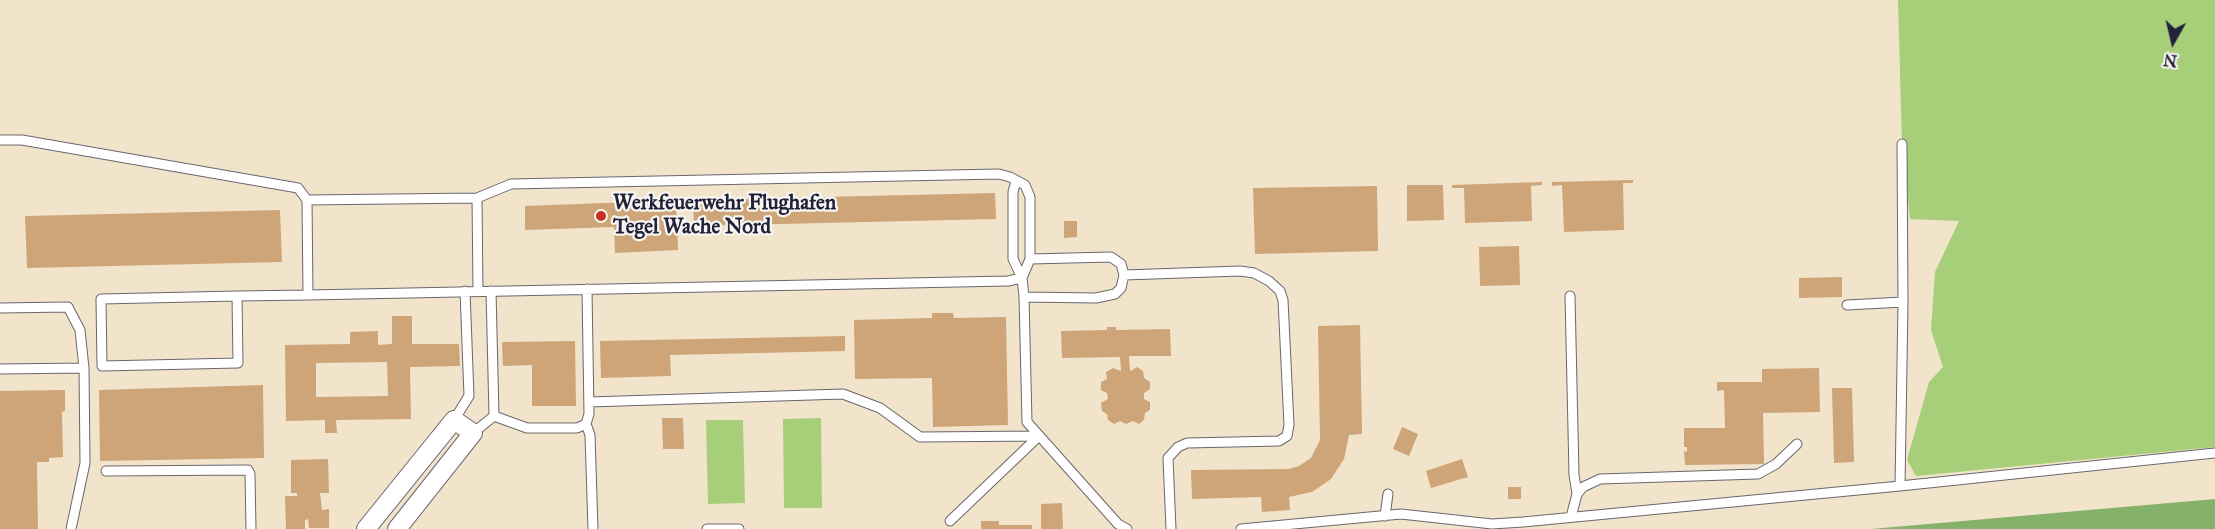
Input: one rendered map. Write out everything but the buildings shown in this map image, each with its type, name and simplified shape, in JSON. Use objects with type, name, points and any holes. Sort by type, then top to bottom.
[{"type":"street","points":[[366,529],[454,420],[473,433],[397,529]]},
{"type":"lane","points":[[0,140],[22,140],[298,188],[307,200],[308,295]]},
{"type":"lane","points":[[1900,486],[1903,302],[1902,144]]},
{"type":"lane","points":[[307,200],[477,198],[511,184],[999,174],[1025,185],[1030,197],[1030,259],[1022,278]]},
{"type":"lane","points":[[1016,181],[1013,192],[1013,259],[1022,278],[1024,297],[1027,422],[1118,524],[1127,529]]},
{"type":"lane","points":[[477,198],[478,291]]},
{"type":"lane","points":[[1024,297],[1096,298],[1115,294],[1121,288],[1124,275],[1121,264],[1111,257],[1030,259]]},
{"type":"lane","points":[[1124,275],[1240,271],[1254,273],[1269,281],[1280,291],[1283,300],[1289,425],[1287,436],[1279,441],[1187,443],[1178,447],[1168,458],[1171,529]]},
{"type":"lane","points":[[237,296],[238,363],[102,366],[100,299],[465,291],[1008,281],[1022,278]]},
{"type":"lane","points":[[494,416],[527,428],[577,428],[589,420],[587,289]]},
{"type":"lane","points":[[454,420],[469,396],[465,291]]},
{"type":"lane","points":[[491,291],[494,416]]},
{"type":"lane","points":[[1570,296],[1574,476],[1577,494],[1571,518]]},
{"type":"lane","points":[[1847,305],[1903,302]]},
{"type":"lane","points":[[0,308],[68,306],[80,330],[84,368],[85,463],[71,529]]},
{"type":"lane","points":[[0,369],[84,368]]},
{"type":"lane","points":[[589,402],[843,394],[880,408],[920,437],[1039,436]]},
{"type":"lane","points":[[473,433],[494,416]]},
{"type":"lane","points":[[586,424],[590,435],[593,529]]},
{"type":"lane","points":[[950,521],[1039,436]]},
{"type":"lane","points":[[1577,494],[1583,487],[1600,479],[1758,474],[1776,464],[1797,444]]},
{"type":"lane","points":[[1240,529],[1401,514],[1492,524],[1571,518],[2215,453]]},
{"type":"lane","points":[[106,471],[248,470],[250,474],[250,529]]},
{"type":"lane","points":[[1385,516],[1388,494]]},
{"type":"lane","points":[[707,529],[739,529]]},
{"type":"green space","points":[[1898,0],[2215,0],[2215,447],[1916,476],[1907,460],[1929,382],[1943,367],[1931,330],[1935,272],[1959,221],[1910,219],[1902,144]]},
{"type":"green space","points":[[821,418],[822,508],[784,508],[783,419]]},
{"type":"green space","points":[[706,420],[743,420],[745,503],[708,504]]},
{"type":"green space","points":[[2215,499],[2215,529],[1871,529]]},
{"type":"place","name":"Werkfeuerwehr Flughafen Tegel Wache Nord","points":[[601,216]]}]
